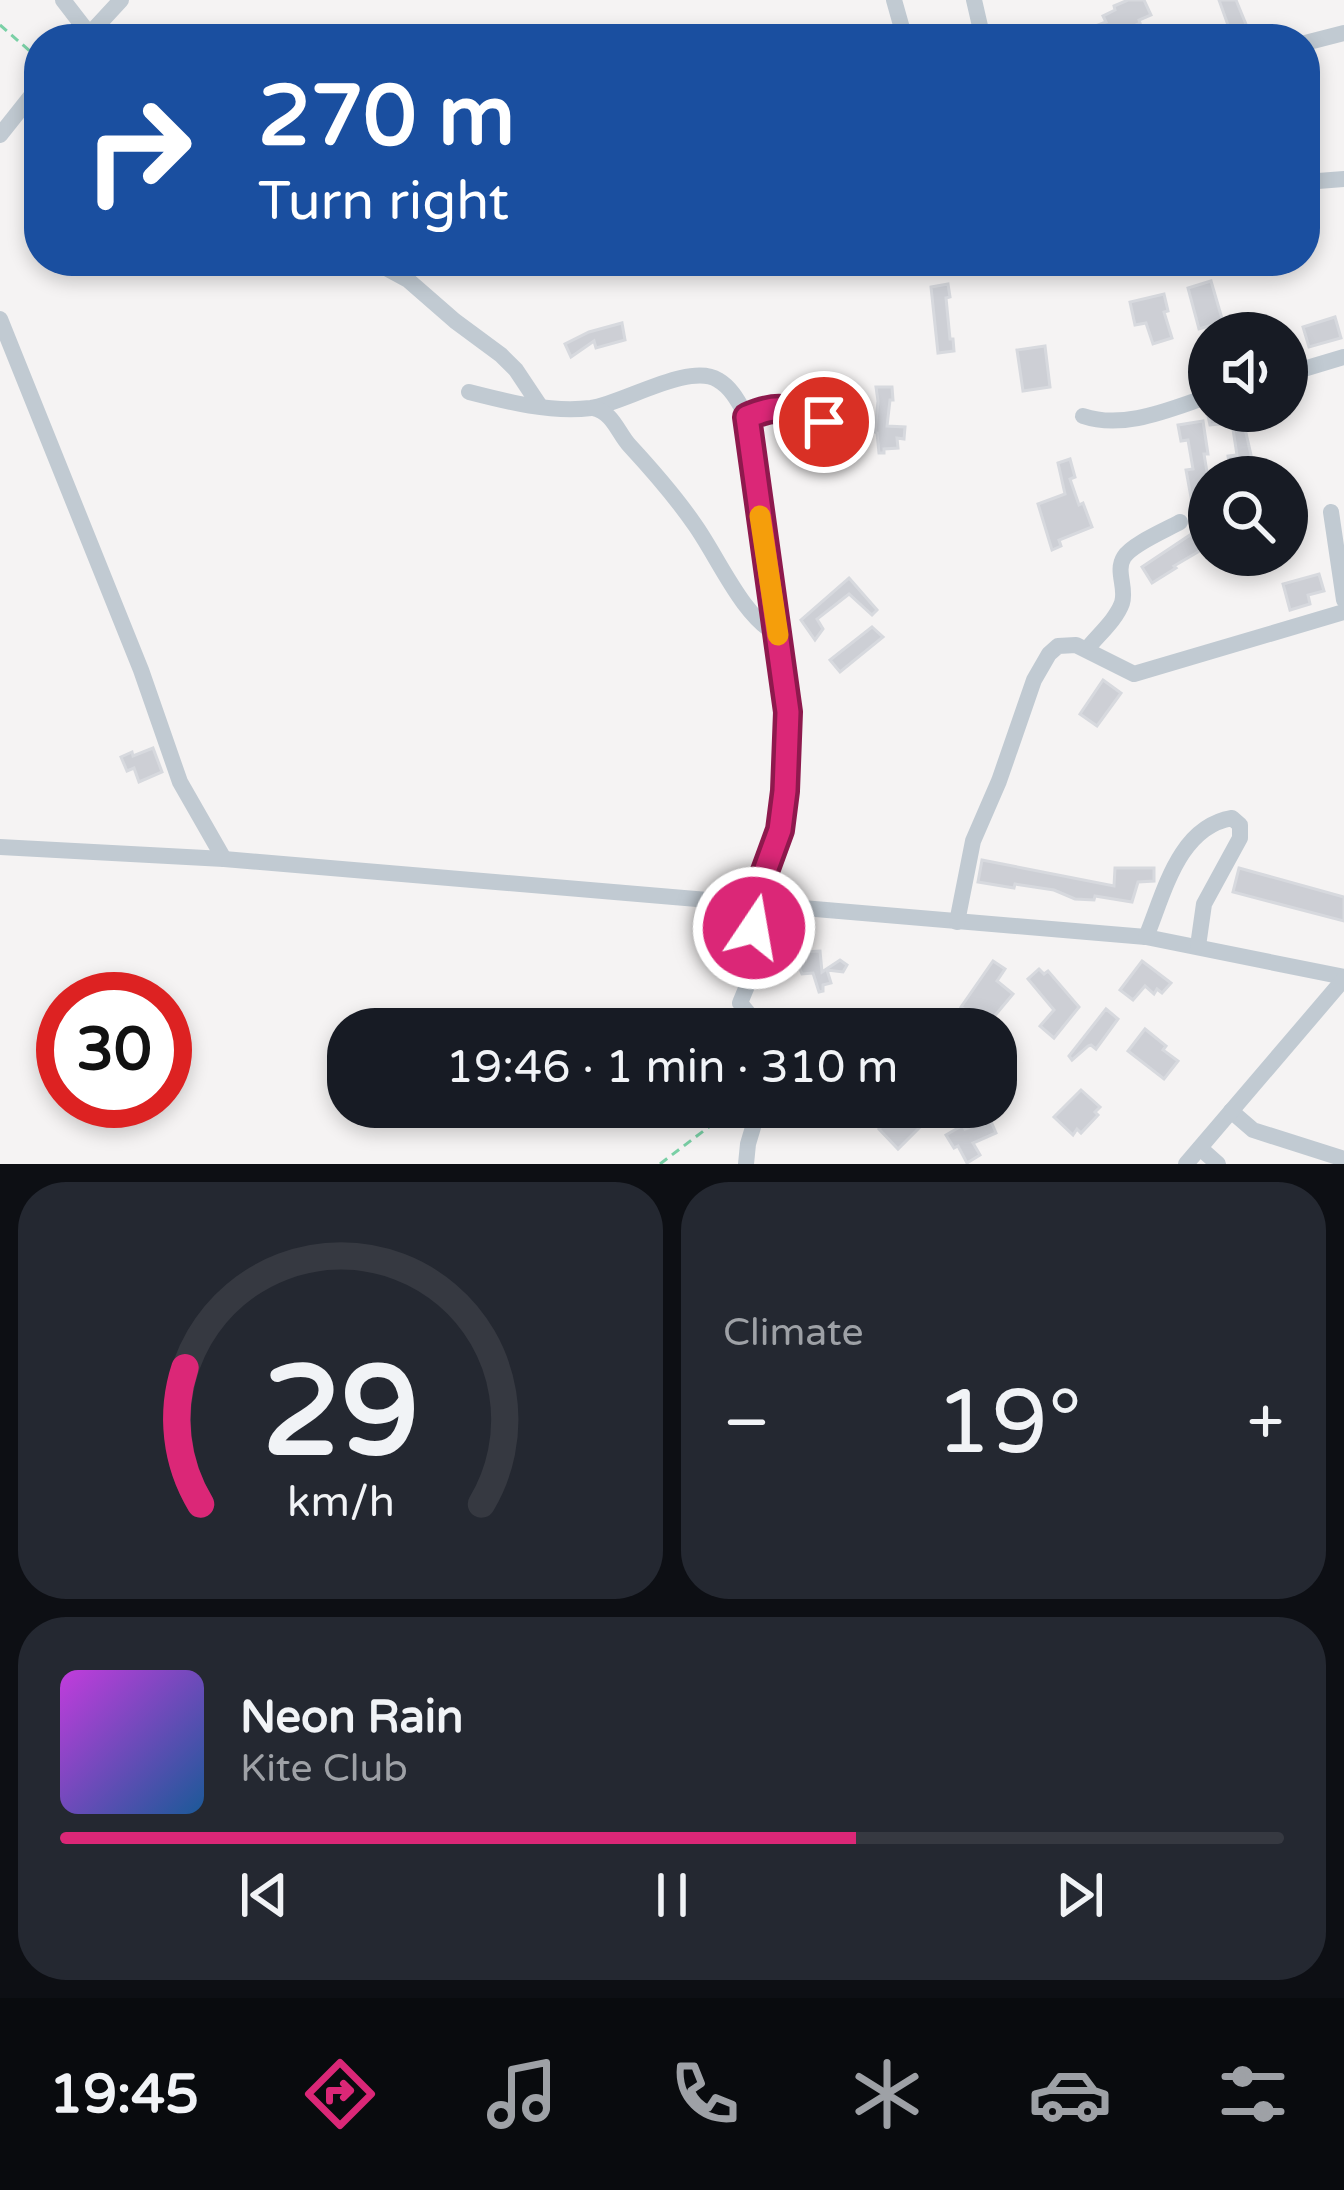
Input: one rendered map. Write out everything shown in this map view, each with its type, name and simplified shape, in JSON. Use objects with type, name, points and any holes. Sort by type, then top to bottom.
[{"type":"street","points":[[100,24],[121,0]]},
{"type":"street","points":[[0,135],[24,105]]},
{"type":"street","points":[[402,276],[510,363],[539,406]]},
{"type":"street","points":[[0,319],[141,670],[180,782],[224,859]]},
{"type":"street","points":[[1308,368],[1344,358]]},
{"type":"street","points":[[469,392],[539,406],[593,408],[704,374],[723,383],[747,417],[788,712],[780,830],[753,904],[756,955],[740,1004],[743,1008]]},
{"type":"street","points":[[1083,416],[1145,417],[1188,403]]},
{"type":"street","points":[[747,417],[771,407],[782,408],[853,432]]},
{"type":"street","points":[[593,408],[610,416],[662,479],[752,614],[778,635]]},
{"type":"street","points":[[1330,512],[1344,601]]},
{"type":"street","points":[[1087,649],[1123,602],[1122,559],[1180,521]]},
{"type":"street","points":[[958,922],[973,841],[1048,654],[1069,644],[1134,674],[1344,612]]},
{"type":"street","points":[[1146,937],[1189,843],[1210,825],[1232,818],[1240,825],[1240,838],[1204,904],[1198,946]]},
{"type":"street","points":[[0,847],[224,859],[1146,937],[1344,978],[1186,1164]]},
{"type":"street","points":[[1231,1111],[1243,1124],[1266,1136],[1344,1159]]},
{"type":"street","points":[[746,1164],[753,1128]]},
{"type":"street","points":[[1200,1148],[1218,1164]]},
{"type":"path","points":[[0,25],[24,46]]},
{"type":"path","points":[[660,1164],[707,1128]]},
{"type":"building","points":[[1144,0],[1151,15],[1138,24],[1101,24],[1114,6]]},
{"type":"building","points":[[1219,0],[1236,0],[1246,24],[1228,24]]},
{"type":"building","points":[[1211,281],[1220,312],[1194,312],[1188,288]]},
{"type":"building","points":[[948,284],[954,351],[938,353],[931,287]]},
{"type":"building","points":[[1164,294],[1172,338],[1153,344],[1146,323],[1135,325],[1130,302]]},
{"type":"building","points":[[1335,317],[1341,338],[1309,347],[1308,325]]},
{"type":"building","points":[[622,323],[625,340],[596,348],[594,341],[571,357],[565,344]]},
{"type":"building","points":[[1045,346],[1050,387],[1023,391],[1017,350]]},
{"type":"building","points":[[876,387],[892,387],[887,426],[905,427],[904,439],[897,438],[898,448],[884,449],[884,453],[879,453],[875,432]]},
{"type":"building","points":[[1188,423],[1188,432],[1205,432],[1208,454],[1191,456],[1178,425]]},
{"type":"building","points":[[1233,432],[1246,432],[1251,456],[1228,456],[1237,455]]},
{"type":"building","points":[[1070,459],[1075,477],[1070,479],[1092,527],[1059,540],[1061,546],[1052,550],[1038,504],[1065,494],[1058,463]]},
{"type":"building","points":[[1188,536],[1188,558],[1176,568],[1152,583],[1142,567]]},
{"type":"building","points":[[1319,574],[1324,591],[1308,595],[1310,604],[1290,610],[1283,584]]},
{"type":"building","points":[[849,578],[877,610],[872,615],[849,594],[817,619],[823,629],[815,640],[801,620]]},
{"type":"building","points":[[872,627],[883,637],[840,672],[830,660]]},
{"type":"building","points":[[1103,680],[1121,693],[1097,726],[1080,714]]},
{"type":"building","points":[[153,748],[162,772],[139,782],[134,768],[127,771],[121,757]]},
{"type":"building","points":[[982,860],[1114,886],[1115,868],[1154,868],[1154,881],[1138,882],[1132,902],[1095,896],[1094,900],[1075,899],[1054,890],[978,882]]},
{"type":"building","points":[[1239,868],[1344,897],[1344,921],[1233,892]]},
{"type":"building","points":[[820,951],[822,972],[840,960],[847,965],[843,972],[827,970],[831,983],[819,992],[813,973],[802,974],[800,969],[802,952]]},
{"type":"building","points":[[993,961],[1005,969],[997,981],[1013,994],[1001,1008],[961,1007]]},
{"type":"building","points":[[1142,961],[1171,983],[1154,994],[1145,986],[1133,1000],[1120,990]]},
{"type":"building","points":[[1039,969],[1044,974],[1048,971],[1079,1007],[1054,1038],[1040,1026],[1054,1010],[1028,979]]},
{"type":"building","points":[[1106,1009],[1118,1019],[1096,1049],[1088,1046],[1072,1060],[1069,1056]]},
{"type":"building","points":[[1145,1029],[1178,1061],[1164,1079],[1128,1051]]},
{"type":"building","points":[[1081,1090],[1100,1107],[1081,1133],[1077,1129],[1073,1135],[1054,1117]]},
{"type":"building","points":[[880,1128],[919,1128],[898,1149]]},
{"type":"building","points":[[994,1128],[996,1133],[973,1143],[980,1155],[967,1163],[946,1135]]},
{"type":"slow traffic","points":[[760,516],[778,635]]},
{"type":"route","points":[[754,928],[753,904],[780,830],[788,712],[747,417],[771,407],[824,422]]}]
